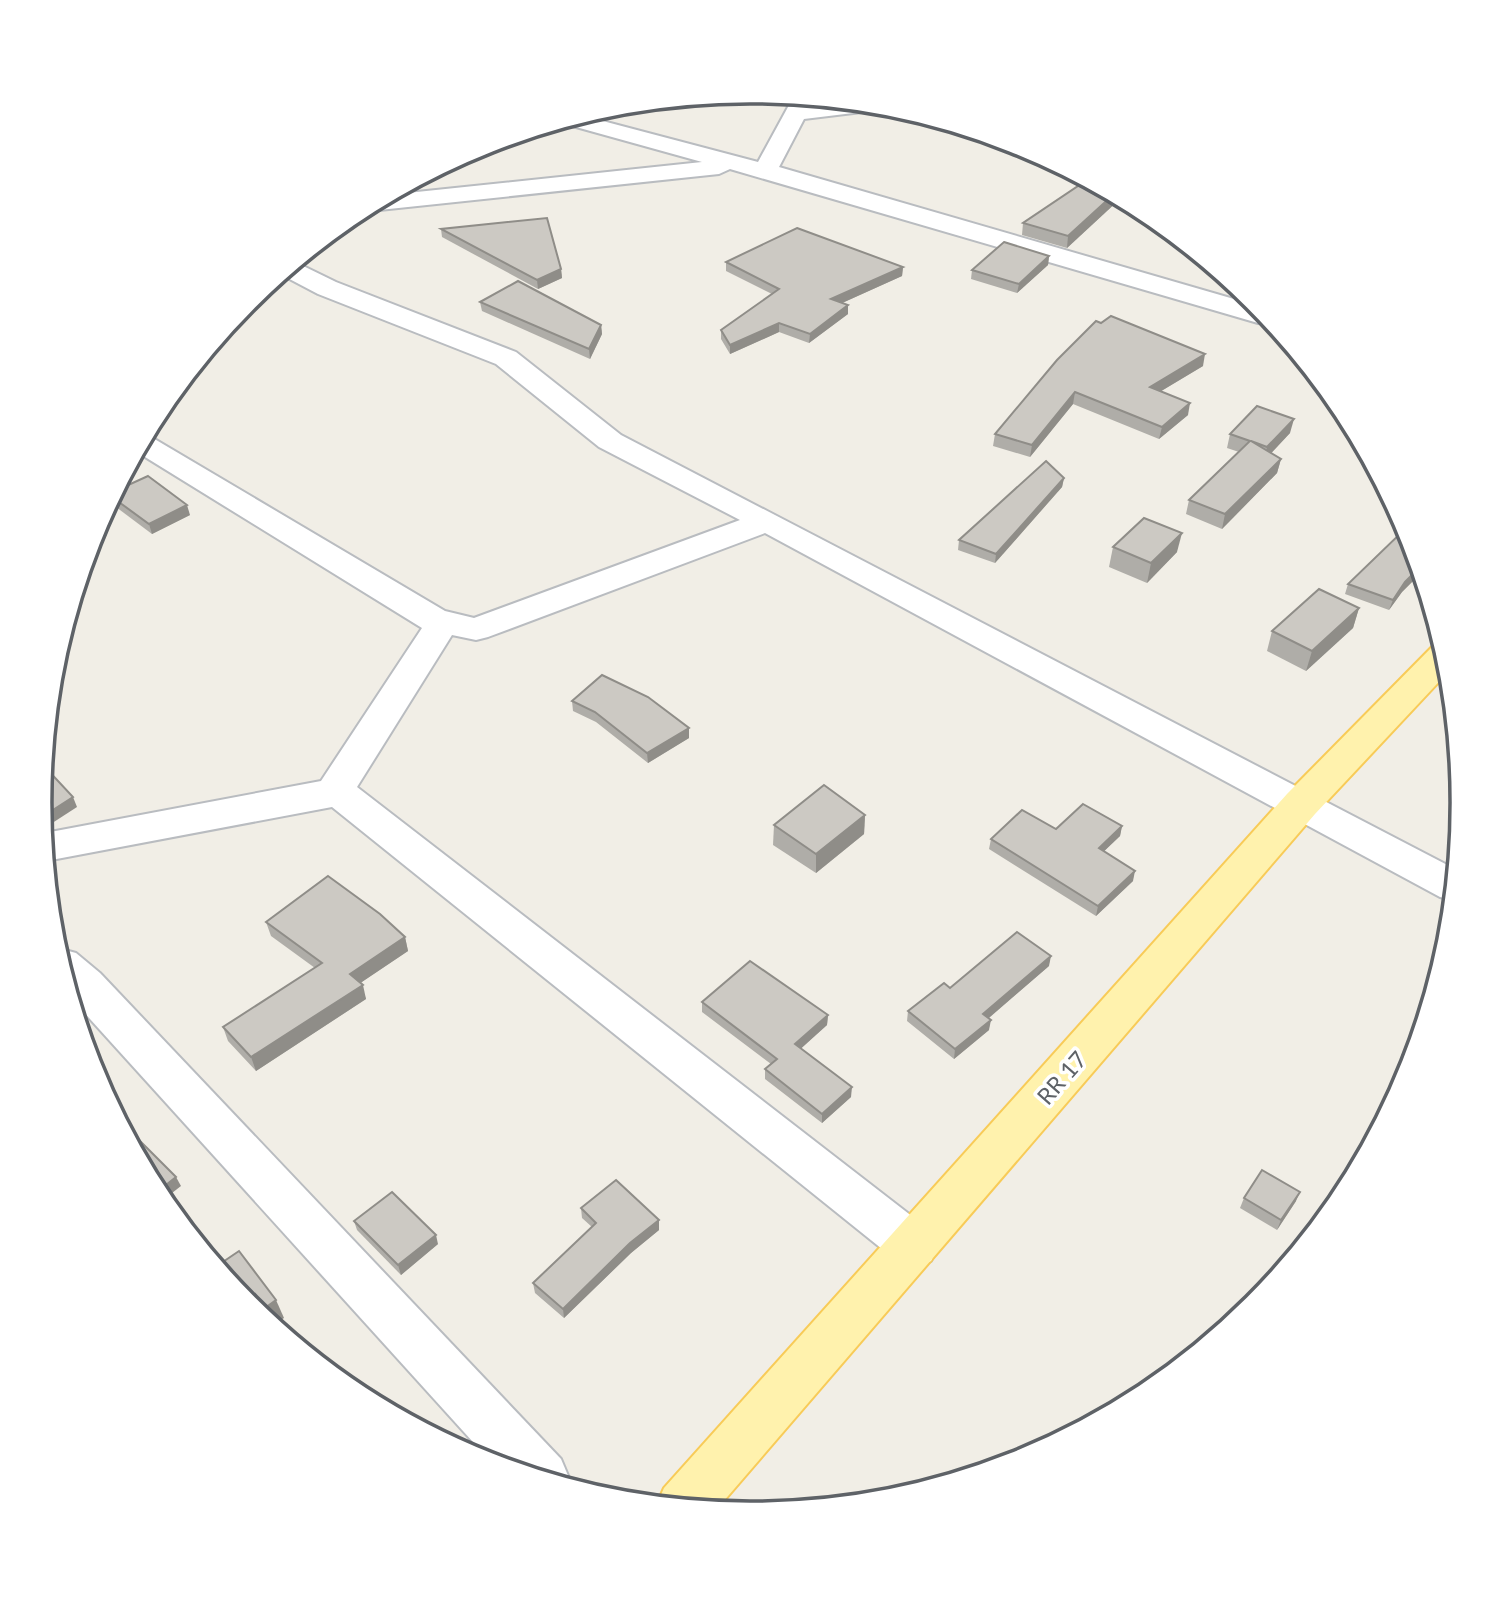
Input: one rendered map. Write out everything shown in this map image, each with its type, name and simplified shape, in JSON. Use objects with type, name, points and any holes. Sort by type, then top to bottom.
[{"type":"main road","name":"RR 17","points":[[691,1498],[1301,804],[1436,664]]},
{"type":"street","points":[[396,202],[753,168],[799,105]]},
{"type":"street","points":[[586,124],[753,168],[1247,311]]},
{"type":"street","points":[[296,272],[327,288],[506,358],[610,441],[1445,881]]},
{"type":"street","points":[[150,447],[442,623],[477,629],[766,521]]},
{"type":"street","points":[[333,793],[442,623]]},
{"type":"street","points":[[54,845],[333,793],[346,797],[914,1246]]},
{"type":"street","points":[[74,976],[530,1465]]},
{"type":"building","points":[[1078,186],[1106,202],[1068,236],[1023,223]]},
{"type":"building","points":[[547,218],[561,269],[537,280],[441,229]]},
{"type":"building","points":[[797,228],[903,267],[831,299],[848,305],[810,334],[779,323],[730,345],[721,330],[779,289],[726,262]]},
{"type":"building","points":[[1004,242],[1049,256],[1019,284],[972,270]]},
{"type":"building","points":[[518,281],[601,325],[589,349],[480,302]]},
{"type":"building","points":[[1111,316],[1205,354],[1150,387],[1190,403],[1162,427],[1075,392],[1032,445],[995,434],[1057,360],[1096,321],[1101,323]]},
{"type":"building","points":[[1257,406],[1294,419],[1267,447],[1251,441],[1281,459],[1225,514],[1189,500],[1250,441],[1230,434]]},
{"type":"building","points":[[1046,461],[1064,478],[996,554],[959,540]]},
{"type":"building","points":[[148,476],[187,505],[149,524],[121,503],[130,484]]},
{"type":"building","points":[[1144,518],[1182,533],[1151,563],[1113,547]]},
{"type":"building","points":[[1397,537],[1411,576],[1393,600],[1348,584]]},
{"type":"building","points":[[1319,589],[1359,608],[1312,651],[1272,631]]},
{"type":"building","points":[[602,675],[648,697],[689,728],[647,753],[595,712],[572,701]]},
{"type":"building","points":[[53,776],[73,797],[52,810]]},
{"type":"building","points":[[824,785],[865,815],[816,854],[774,825]]},
{"type":"building","points":[[1083,804],[1122,826],[1099,848],[1135,871],[1098,906],[991,839],[1022,810],[1056,829]]},
{"type":"building","points":[[328,876],[380,914],[405,937],[350,974],[363,985],[251,1057],[223,1027],[322,963],[266,922]]},
{"type":"building","points":[[1017,932],[1051,956],[983,1014],[991,1020],[955,1049],[908,1011],[944,983],[950,988]]},
{"type":"building","points":[[750,961],[828,1015],[795,1044],[852,1087],[822,1114],[765,1069],[777,1059],[702,1002]]},
{"type":"building","points":[[141,1142],[176,1177],[166,1185]]},
{"type":"building","points":[[1262,1170],[1300,1192],[1281,1220],[1244,1198]]},
{"type":"building","points":[[616,1180],[659,1220],[630,1243],[563,1309],[533,1283],[596,1223],[581,1208]]},
{"type":"building","points":[[392,1192],[436,1235],[398,1265],[354,1221]]},
{"type":"building","points":[[239,1251],[276,1300],[267,1306],[224,1261]]}]
